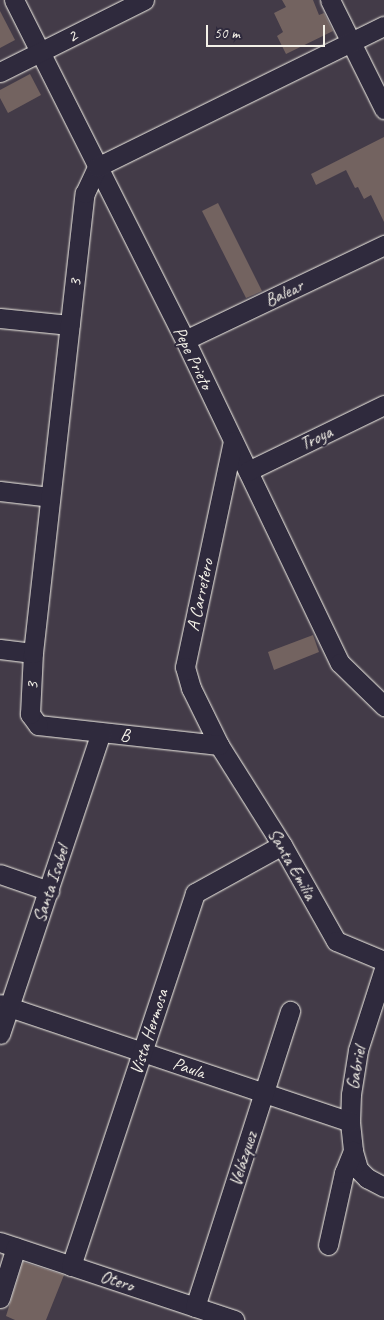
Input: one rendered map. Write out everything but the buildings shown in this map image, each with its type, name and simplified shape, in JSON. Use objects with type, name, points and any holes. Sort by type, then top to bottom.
[{"type":"street","name":"Pepe Prieto","points":[[14,0],[185,340],[340,662],[384,706]]},
{"type":"street","name":"2","points":[[0,72],[144,0]]},
{"type":"street","points":[[330,0],[384,109]]},
{"type":"street","points":[[97,167],[384,26]]},
{"type":"street","name":"3","points":[[32,720],[30,714],[33,653],[85,193],[97,167]]},
{"type":"street","name":"Balear","points":[[185,340],[384,246]]},
{"type":"street","points":[[0,318],[70,325]]},
{"type":"street","name":"Troya","points":[[248,471],[384,405]]},
{"type":"street","name":"A Carretero","points":[[218,745],[191,688],[185,667],[233,441]]},
{"type":"street","points":[[0,491],[50,497]]},
{"type":"street","points":[[0,649],[33,653]]},
{"type":"street","name":"B","points":[[32,720],[38,724],[101,733],[218,745]]},
{"type":"street","name":"Santa Isabel","points":[[0,1034],[5,1006],[49,891],[101,733]]},
{"type":"street","name":"Santa Emilia","points":[[218,745],[282,845],[336,941],[384,960]]},
{"type":"street","name":"Vista Hermosa","points":[[71,1266],[195,893],[282,845]]},
{"type":"street","points":[[0,874],[49,891]]},
{"type":"street","name":"Gabriel","points":[[384,969],[358,1050],[351,1094],[350,1122],[353,1151],[358,1170],[367,1178],[384,1186]]},
{"type":"street","name":"Paula","points":[[5,1006],[350,1122]]},
{"type":"street","name":"Velázquez","points":[[195,1307],[290,1011]]},
{"type":"street","points":[[328,1245],[344,1173],[353,1151]]},
{"type":"street","points":[[0,1298],[8,1245]]},
{"type":"street","name":"Otero","points":[[8,1245],[234,1320]]}]
